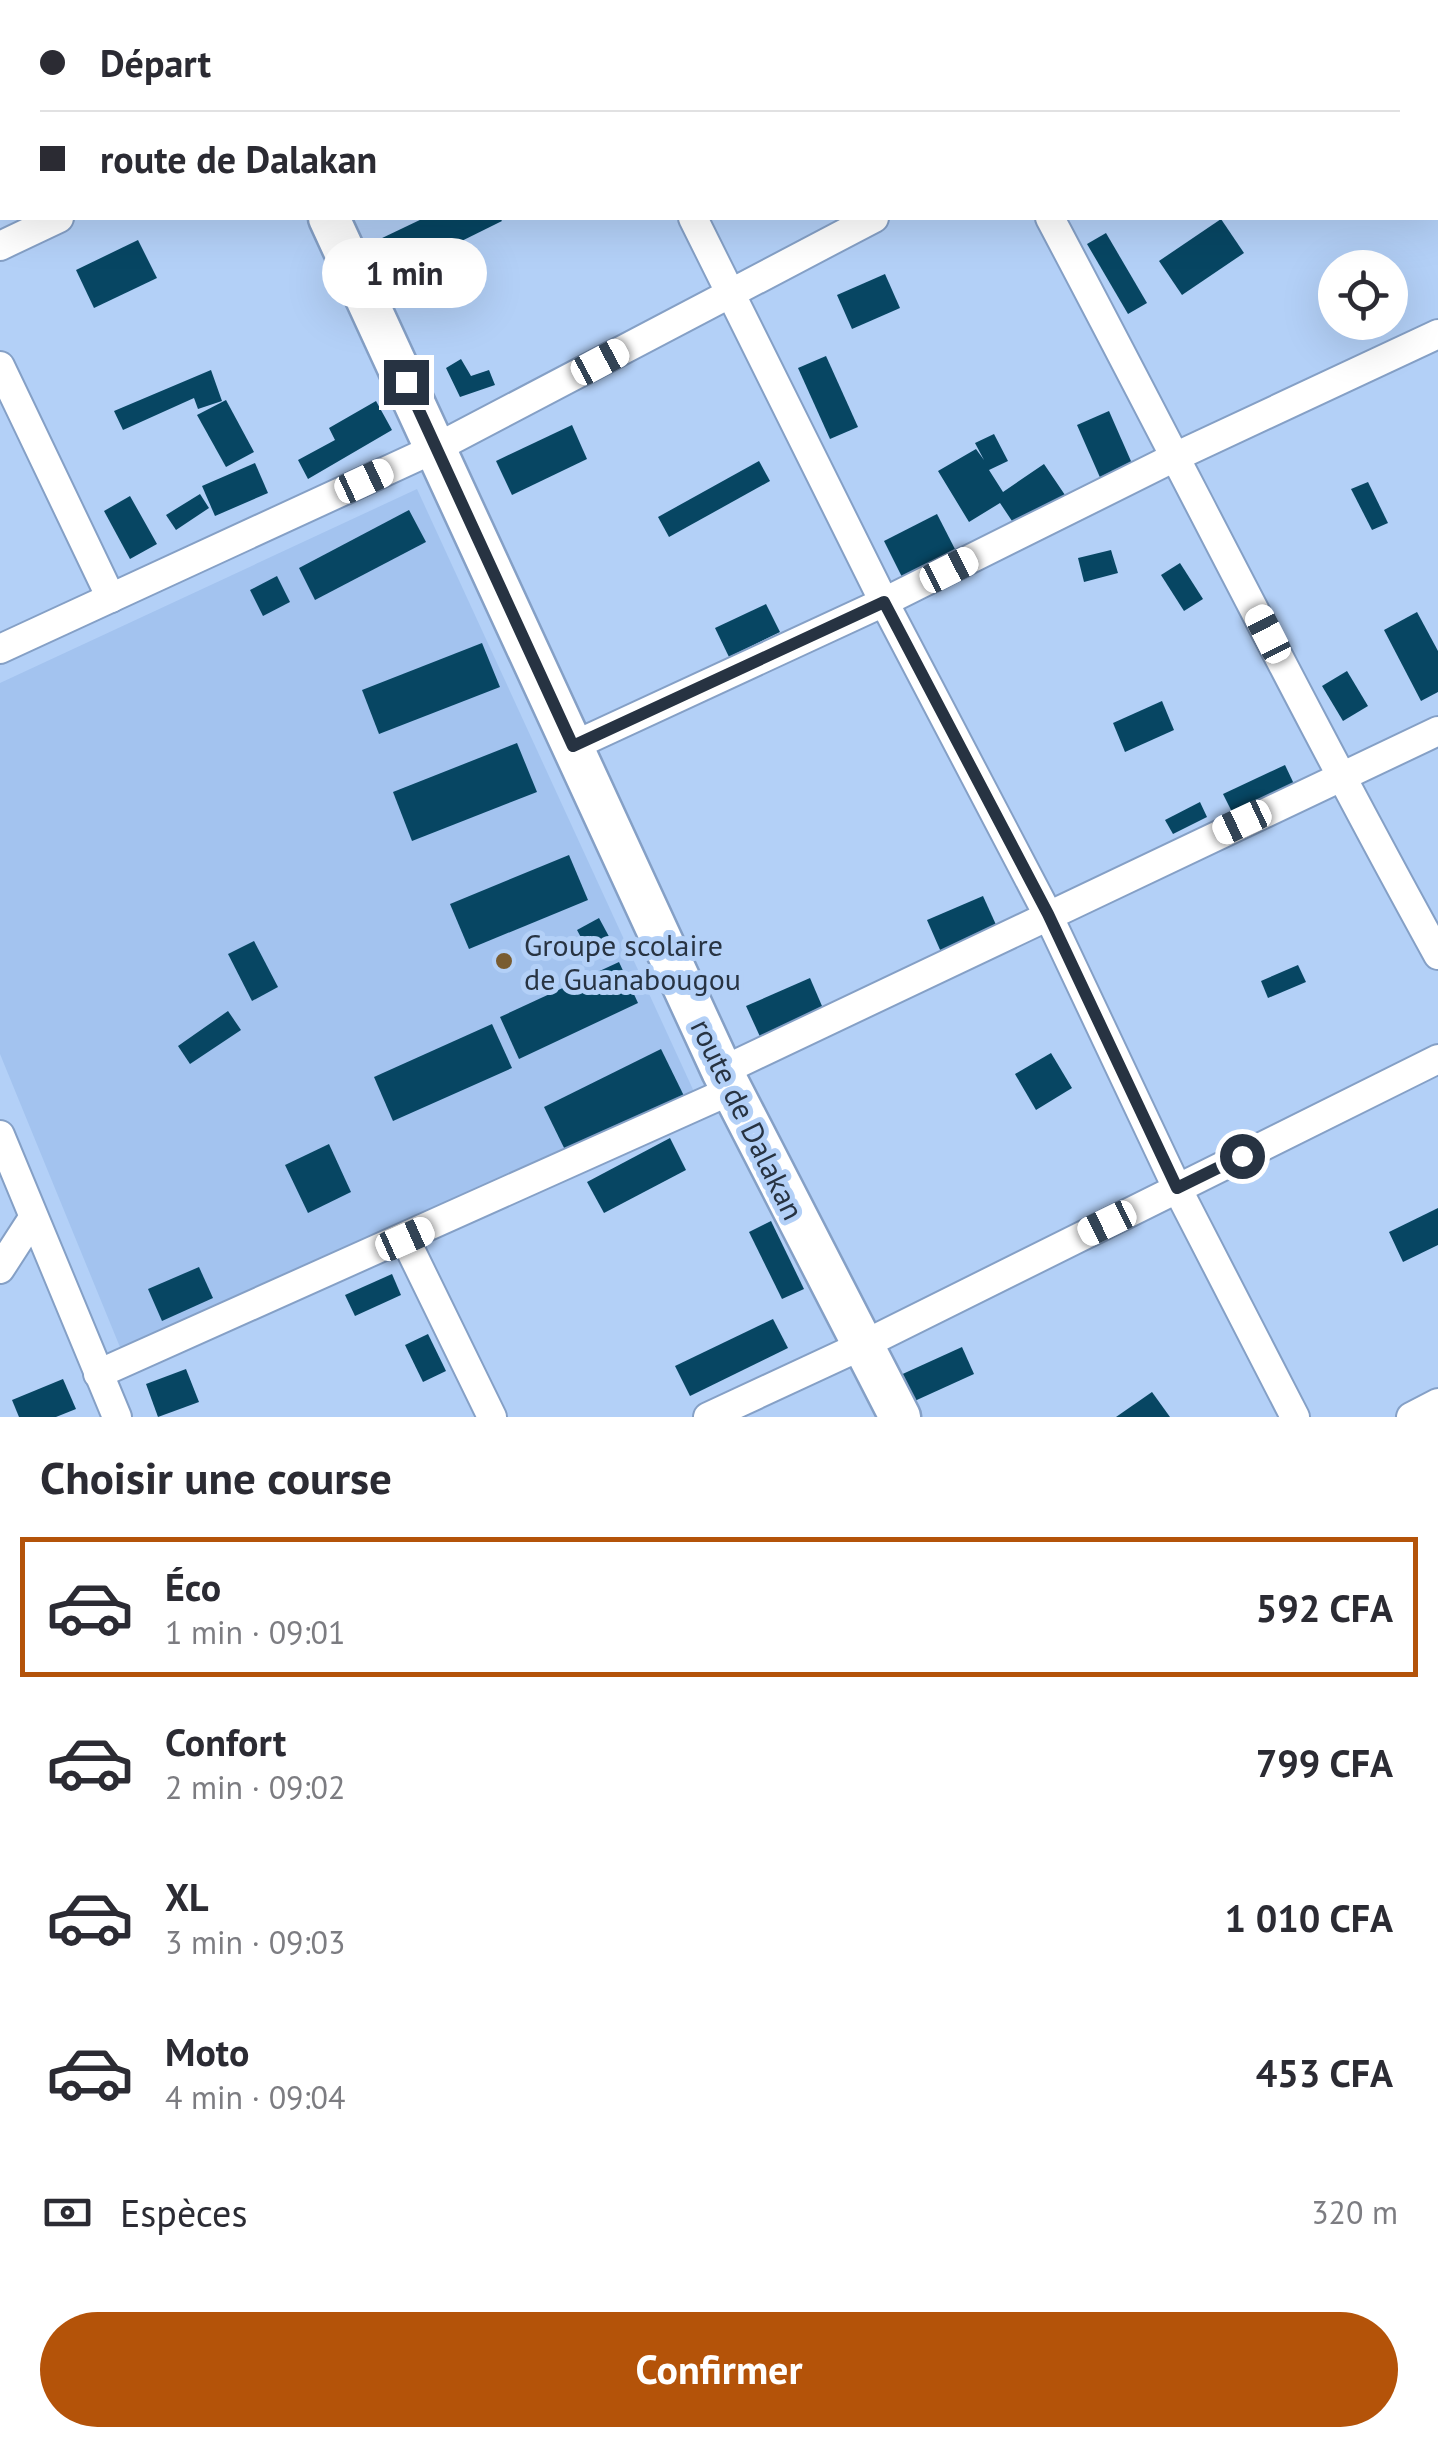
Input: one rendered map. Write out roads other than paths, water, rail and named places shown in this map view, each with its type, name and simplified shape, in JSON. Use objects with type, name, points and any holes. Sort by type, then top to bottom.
[{"type":"street","points":[[0,246],[54,220]]},
{"type":"street","name":"route de Dalakan","points":[[331,220],[727,1081],[900,1417]]},
{"type":"street","points":[[695,220],[884,602],[1048,914],[1177,1188],[1295,1417]]},
{"type":"street","points":[[0,649],[436,448],[870,220]]},
{"type":"street","points":[[1051,220],[1340,776],[1438,955]]},
{"type":"street","points":[[573,746],[884,602],[1177,456],[1438,334]]},
{"type":"street","points":[[0,366],[111,598]]},
{"type":"street","points":[[98,1374],[405,1239],[727,1081],[1048,914],[1438,731]]},
{"type":"street","points":[[708,1417],[1438,1060]]},
{"type":"street","points":[[0,1134],[117,1417]]},
{"type":"street","points":[[0,1269],[33,1218]]},
{"type":"street","points":[[405,1239],[492,1417]]},
{"type":"street","points":[[1411,1417],[1438,1403]]},
{"type":"place","name":"Groupe scolaire de Guanabougou","points":[[504,961]]}]
